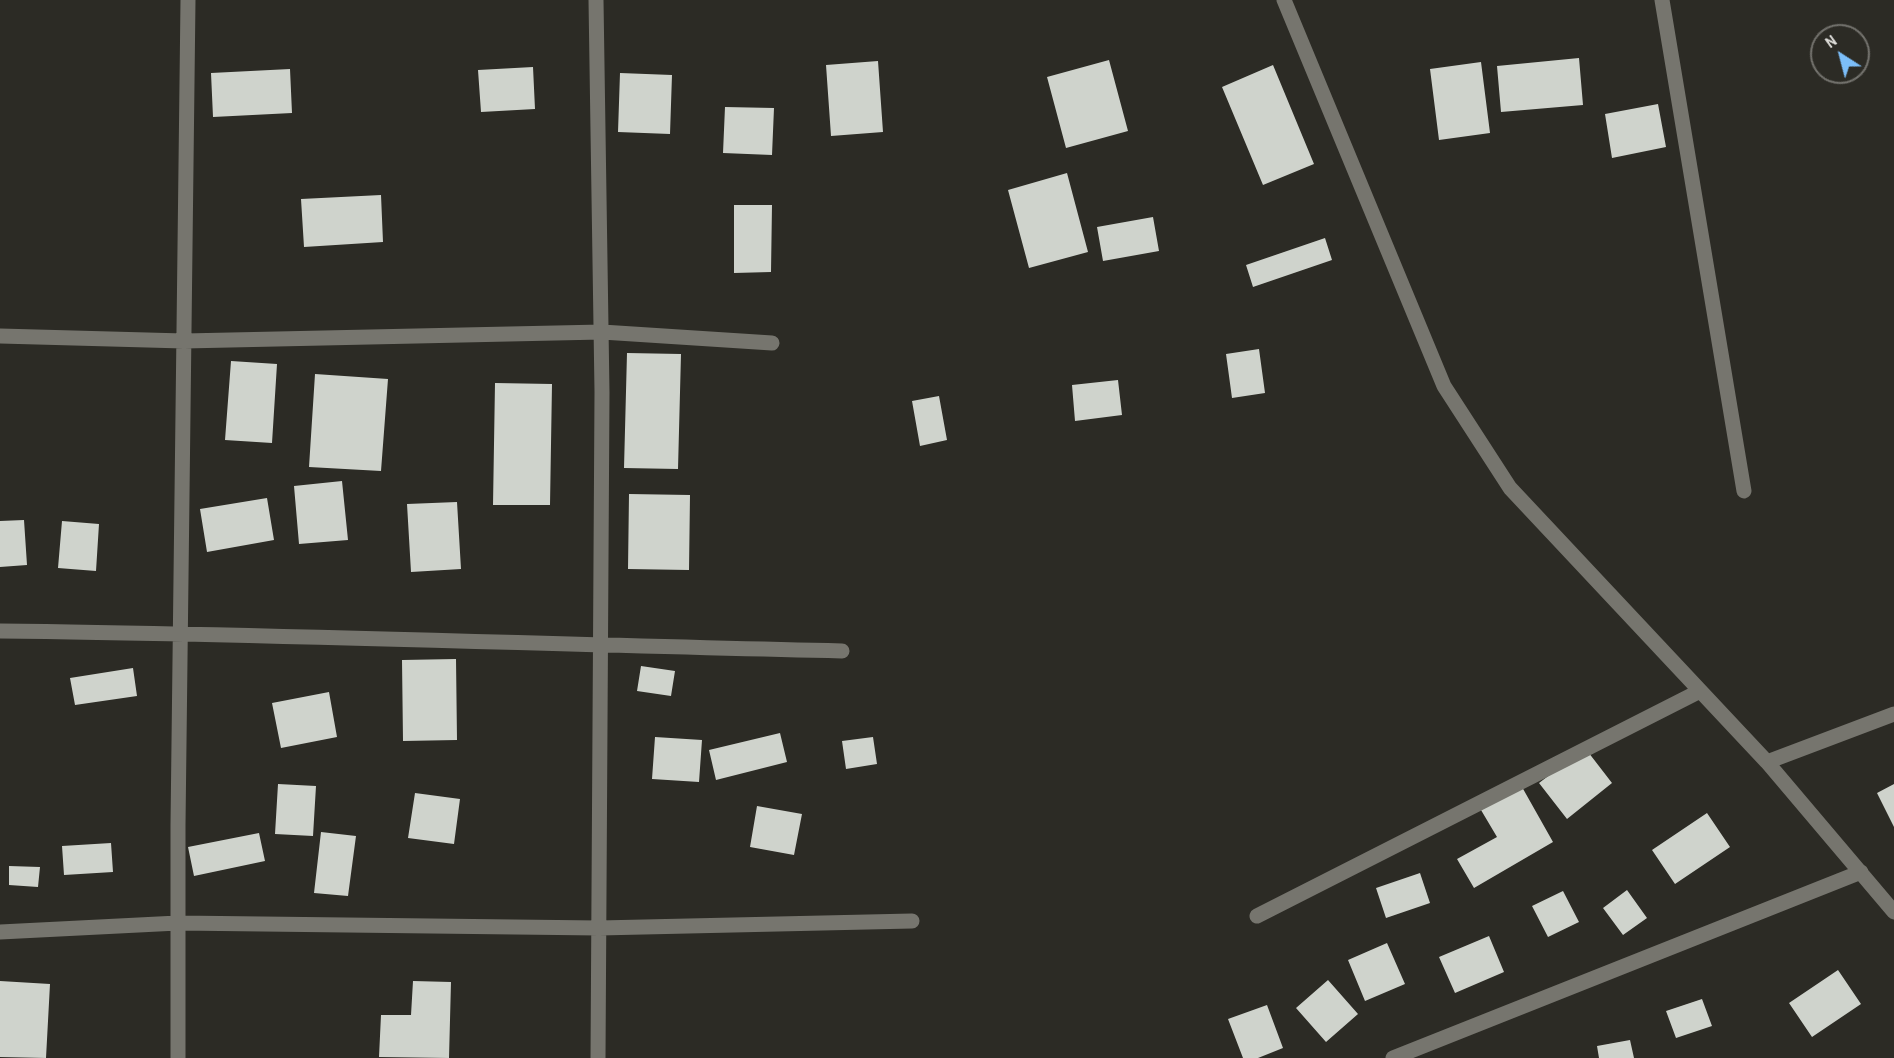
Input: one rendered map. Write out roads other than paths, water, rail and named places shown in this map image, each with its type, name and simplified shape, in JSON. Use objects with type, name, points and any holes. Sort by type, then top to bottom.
[{"type":"street","points":[[178,1058],[180,633],[188,0]]},
{"type":"street","points":[[596,0],[602,332],[598,1058]]},
{"type":"street","points":[[1284,0],[1444,386],[1510,489],[1767,762],[1894,912]]},
{"type":"street","points":[[1662,0],[1744,491]]},
{"type":"street","points":[[0,336],[184,341],[602,332],[772,343]]},
{"type":"street","points":[[0,631],[180,633],[842,651]]},
{"type":"street","points":[[1257,916],[1700,691]]},
{"type":"street","points":[[1767,762],[1894,714]]},
{"type":"street","points":[[1393,1058],[1861,872]]},
{"type":"street","points":[[0,932],[178,924],[599,928],[912,921]]}]
